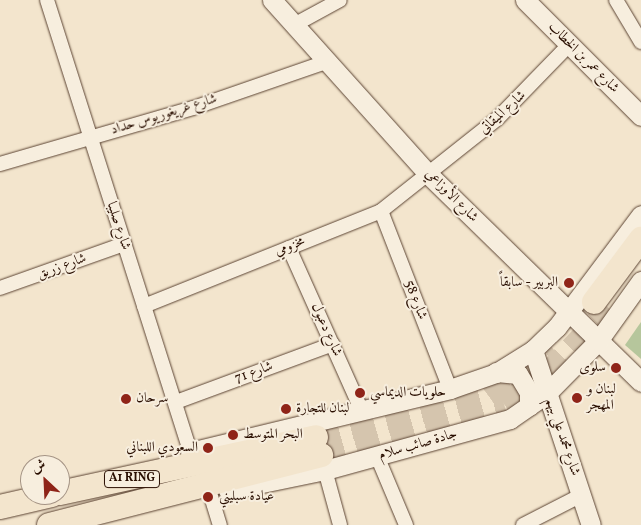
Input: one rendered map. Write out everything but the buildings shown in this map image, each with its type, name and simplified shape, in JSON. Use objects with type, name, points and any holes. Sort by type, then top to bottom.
[{"type":"highway","points":[[601,305],[641,239]]},
{"type":"highway","points":[[601,305],[641,265]]},
{"type":"highway","points":[[70,490],[190,452]]},
{"type":"highway","name":"جادة صائب سلام","points":[[70,491],[321,454]]},
{"type":"highway","name":"جادة صائب سلام","points":[[58,524],[321,454]]},
{"type":"highway","points":[[58,524],[210,493]]},
{"type":"highway","name":"جادة صائب سلام","points":[[0,507],[20,502]]},
{"type":"street","name":"شارع صليبا","points":[[47,0],[89,138],[176,402],[190,452]]},
{"type":"street","name":"شارع الأوزاعي","points":[[272,0],[429,175],[641,382]]},
{"type":"street","points":[[294,25],[340,0]]},
{"type":"street","name":"شارع عمر بن الخطاب","points":[[525,0],[641,116]]},
{"type":"street","points":[[616,0],[641,42]]},
{"type":"street","name":"شارع الميقاتي","points":[[429,175],[497,119],[570,44]]},
{"type":"street","name":"شارع غريغوريوس حداد","points":[[0,164],[89,138],[326,62]]},
{"type":"street","name":"مخزومي","points":[[144,306],[381,211],[429,175]]},
{"type":"street","name":"شارع 58","points":[[381,211],[450,390]]},
{"type":"street","points":[[601,305],[641,215]]},
{"type":"street","name":"شارع زريق","points":[[0,288],[124,244]]},
{"type":"street","name":"شارع دعبول","points":[[289,248],[362,411]]},
{"type":"street","points":[[190,452],[450,390],[496,372],[533,350],[568,312],[601,305],[641,281]]},
{"type":"street","name":"جادة صائب سلام","points":[[210,493],[321,454],[377,456],[510,419],[546,394],[598,341],[601,305]]},
{"type":"street","name":"شارع 71","points":[[176,402],[333,344]]},
{"type":"street","name":"شارع محمد علي بيهم","points":[[533,350],[546,394],[591,525]]},
{"type":"street","points":[[496,372],[518,374],[530,392],[528,406]]},
{"type":"street","points":[[321,454],[340,525]]},
{"type":"street","points":[[377,456],[406,525]]},
{"type":"street","points":[[210,493],[220,525]]},
{"type":"street","points":[[523,525],[582,495]]},
{"type":"green space","points":[[641,322],[641,359],[625,345]]},
{"type":"tunnel","points":[[321,455],[504,404],[547,375],[609,309]]},
{"type":"tunnel","points":[[316,437],[487,394],[552,347]]},
{"type":"place","name":"البربير - سابقاً","points":[[569,283]]},
{"type":"place","name":"سلوى","points":[[616,368]]},
{"type":"place","name":"حلويات الديماسي","points":[[360,393]]},
{"type":"place","name":"لبنان و المهجر","points":[[577,398]]},
{"type":"place","name":"سرحان","points":[[126,399]]},
{"type":"place","name":"لبنان للتجارة","points":[[286,409]]},
{"type":"place","name":"البحر المتوسط","points":[[233,435]]},
{"type":"place","name":"السعودي اللبناني","points":[[208,448]]},
{"type":"place","name":"عيادة سبليني","points":[[208,497]]}]
